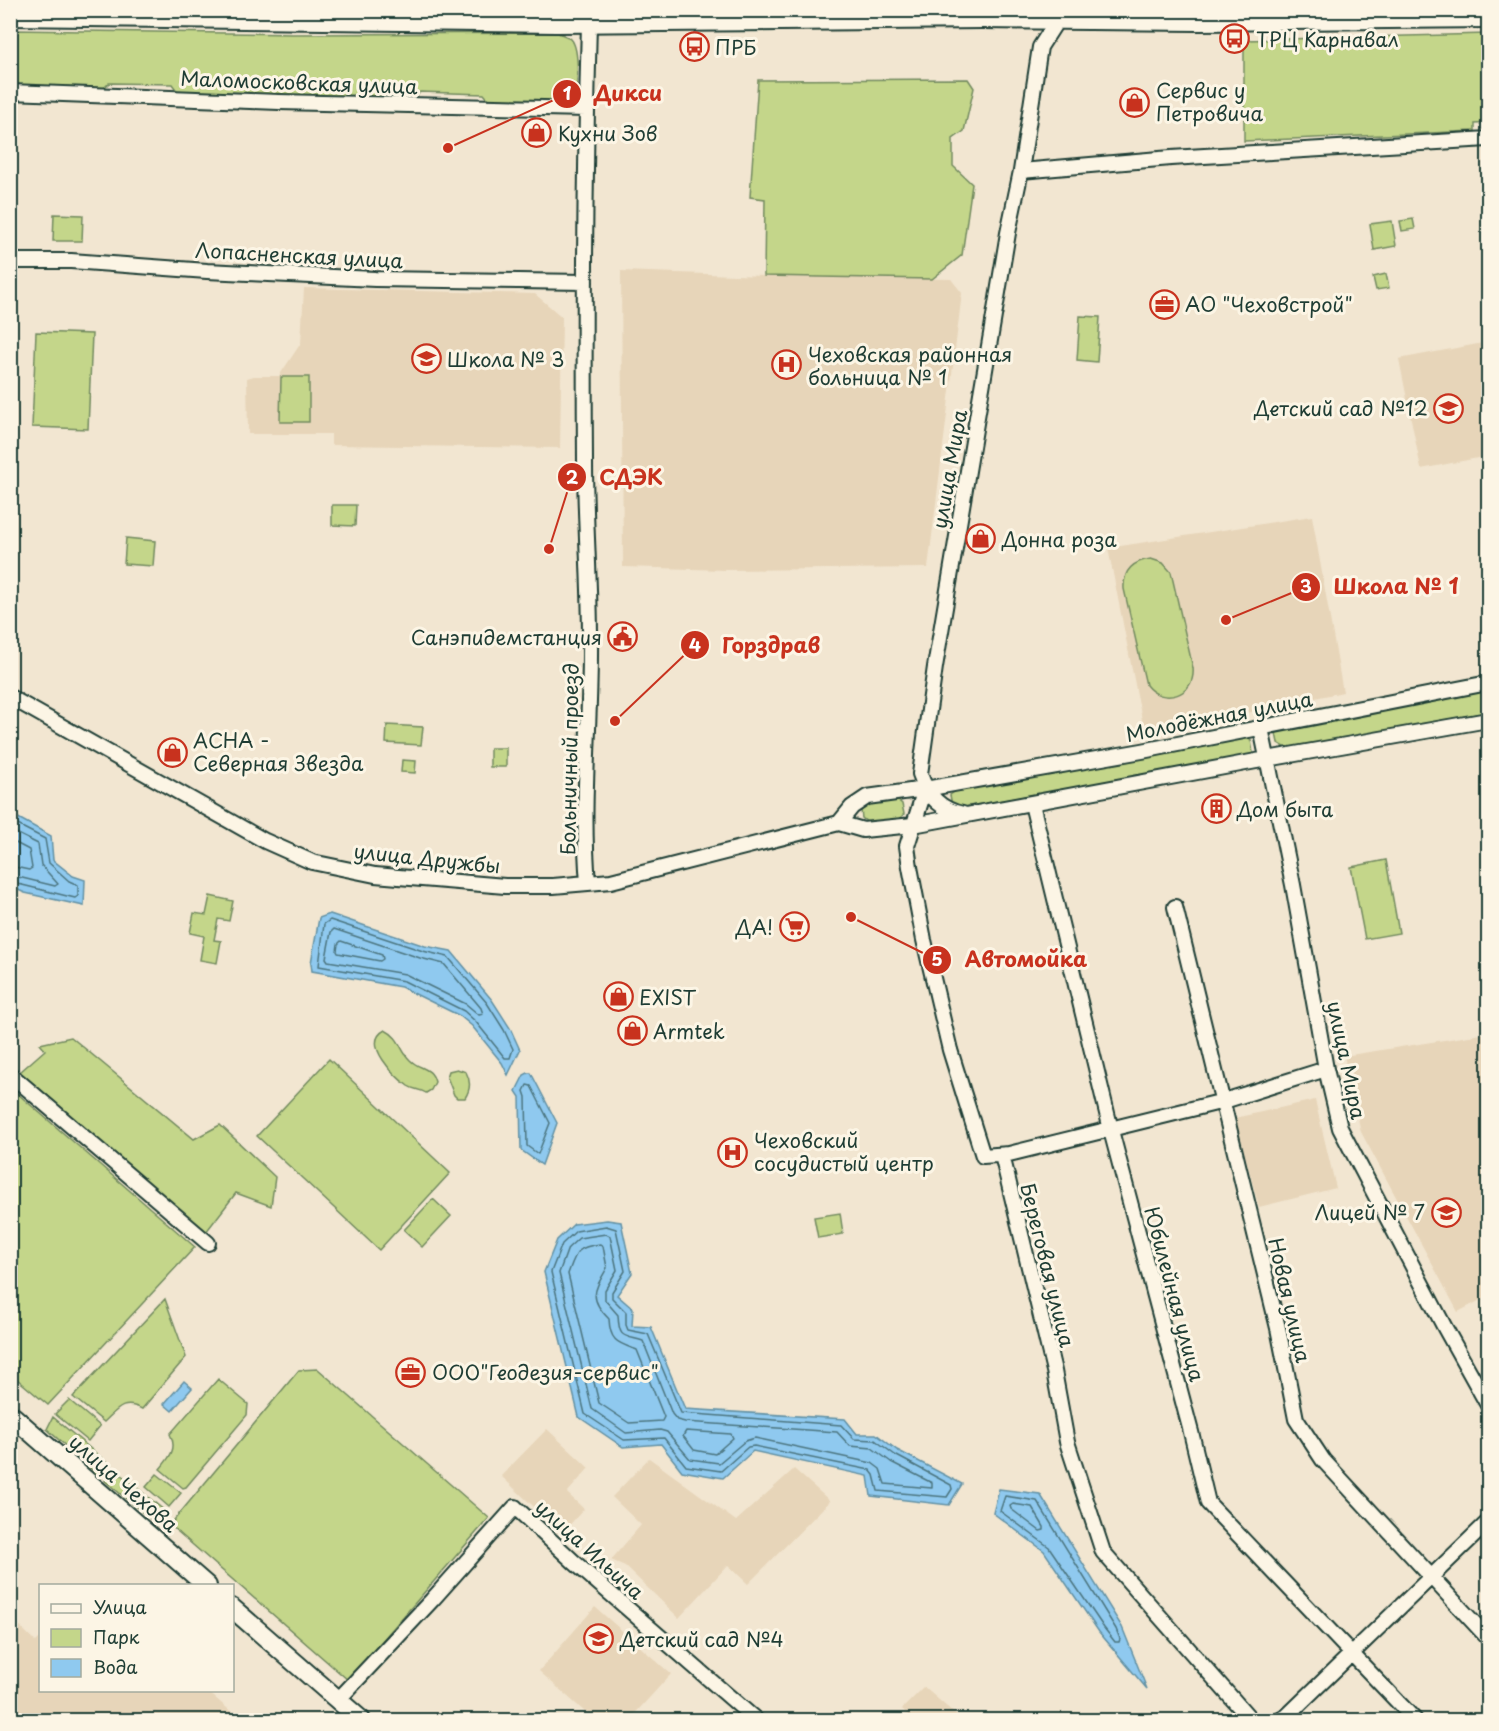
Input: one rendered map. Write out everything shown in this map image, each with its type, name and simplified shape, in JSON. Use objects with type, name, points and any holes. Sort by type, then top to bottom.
[{"type":"main road","points":[[10,16],[554,17],[590,23],[1015,15],[1096,15],[1198,21],[1488,18]]},
{"type":"main road","name":"улица Чехова","points":[[10,1414],[205,1584]]},
{"type":"main road","points":[[234,1610],[361,1720]]},
{"type":"street","name":"улица Мира","points":[[926,789],[920,774],[935,667],[1008,233],[1021,171],[1040,47],[1058,15]]},
{"type":"street","name":"Больничный проезд","points":[[588,883],[585,778],[590,639],[585,464],[585,282],[586,109],[590,23]]},
{"type":"street","name":"Маломосковская улица","points":[[10,92],[279,102],[586,109]]},
{"type":"street","points":[[1021,171],[1171,158],[1488,139]]},
{"type":"street","name":"Лопасненская улица","points":[[10,261],[71,261],[207,271],[375,279],[585,282]]},
{"type":"street","name":"Молодёжная улица","points":[[926,789],[1262,728],[1488,683]]},
{"type":"street","name":"улица Дружбы","points":[[10,697],[239,828],[312,862],[375,875],[505,886],[553,886],[611,881],[839,823],[863,830],[913,825]]},
{"type":"street","points":[[913,825],[962,814],[1032,804],[1488,720]]},
{"type":"street","name":"улица Мира","points":[[1262,728],[1326,1068],[1340,1128],[1487,1399]]},
{"type":"street","points":[[956,784],[946,795],[946,802],[962,814]]},
{"type":"street","points":[[926,789],[944,808],[962,814]]},
{"type":"street","points":[[839,823],[852,807],[867,797],[926,789]]},
{"type":"street","points":[[926,789],[907,846],[910,867],[924,940],[950,1050],[983,1156],[1002,1155],[1224,1101],[1326,1068]]},
{"type":"street","name":"Юбилейная улица","points":[[1032,804],[1111,1129],[1208,1503],[1415,1720]]},
{"type":"street","name":"Новая улица","points":[[1175,907],[1278,1328],[1296,1419],[1323,1460],[1488,1638]]},
{"type":"street","points":[[10,1074],[208,1243]]},
{"type":"street","name":"Береговая улица","points":[[1002,1155],[1054,1371],[1067,1442],[1104,1552],[1251,1720]]},
{"type":"street","name":"улица Ильича","points":[[338,1700],[515,1507],[580,1567],[756,1720]]},
{"type":"street","points":[[1280,1720],[1287,1716],[1488,1522]]},
{"type":"shaded area","name":"Чеховская районная больница № 1","points":[[621,271],[951,279],[962,293],[928,568],[726,570],[623,567]]},
{"type":"shaded area","name":"Школа № 3","points":[[304,288],[535,294],[562,317],[560,448],[331,445],[331,434],[248,434],[247,378],[279,376],[301,343]]},
{"type":"shaded area","name":"Детский сад №12","points":[[1488,342],[1488,456],[1421,469],[1399,359]]},
{"type":"shaded area","points":[[1312,516],[1343,692],[1145,735],[1108,548]]},
{"type":"shaded area","name":"Лицей № 7","points":[[1488,1033],[1488,1296],[1458,1312],[1361,1132],[1344,1056]]},
{"type":"shaded area","points":[[1315,1100],[1336,1188],[1259,1207],[1235,1118]]},
{"type":"shaded area","points":[[547,1429],[589,1468],[567,1493],[584,1509],[562,1533],[501,1476]]},
{"type":"shaded area","points":[[649,1458],[736,1521],[794,1469],[830,1501],[748,1584],[728,1565],[679,1618],[625,1566],[611,1560],[641,1525],[612,1497]]},
{"type":"shaded area","name":"Детский сад №4","points":[[595,1607],[671,1674],[629,1720],[594,1720],[539,1671]]},
{"type":"shaded area","points":[[10,1617],[36,1642],[39,1639],[39,1692],[208,1692],[241,1720],[11,1720]]},
{"type":"shaded area","points":[[924,1687],[962,1720],[914,1720],[902,1709]]},
{"type":"green space","points":[[11,30],[293,34],[558,33],[570,38],[574,44],[577,60],[576,87],[574,100],[567,103],[490,101],[484,94],[420,92],[413,100],[178,92],[172,84],[109,83],[102,90],[11,86]]},
{"type":"green space","points":[[1488,34],[1488,123],[1475,124],[1475,131],[1244,141],[1244,40]]},
{"type":"green space","points":[[968,79],[974,88],[964,131],[953,139],[953,166],[972,184],[962,255],[932,279],[764,276],[765,199],[750,197],[758,80]]},
{"type":"green space","points":[[54,214],[83,215],[82,241],[53,241]]},
{"type":"green space","points":[[1413,219],[1415,229],[1402,231],[1400,221]]},
{"type":"green space","points":[[1392,221],[1396,246],[1374,250],[1370,224]]},
{"type":"green space","points":[[1386,274],[1389,288],[1376,290],[1373,277]]},
{"type":"green space","points":[[1080,316],[1100,317],[1097,362],[1077,360]]},
{"type":"green space","points":[[36,332],[92,334],[88,429],[32,427]]},
{"type":"green space","points":[[281,377],[309,377],[309,422],[280,422]]},
{"type":"green space","points":[[332,505],[356,505],[355,526],[332,525]]},
{"type":"green space","points":[[126,538],[155,541],[153,566],[124,564]]},
{"type":"green space","points":[[1151,559],[1163,563],[1171,572],[1193,668],[1189,685],[1177,695],[1161,695],[1146,685],[1124,589],[1125,577],[1131,568],[1139,562]]},
{"type":"green space","points":[[1488,688],[1488,712],[1288,749],[1278,743],[1276,733],[1290,726]]},
{"type":"green space","points":[[387,725],[423,727],[421,745],[386,743]]},
{"type":"green space","points":[[1246,738],[1251,740],[1253,753],[1249,757],[958,808],[952,805],[950,795],[956,791]]},
{"type":"green space","points":[[490,748],[506,748],[506,767],[490,767]]},
{"type":"green space","points":[[402,760],[416,761],[415,773],[401,772]]},
{"type":"green space","points":[[896,799],[902,804],[904,814],[898,820],[870,824],[862,818],[861,810],[868,804]]},
{"type":"green space","points":[[1386,860],[1399,933],[1365,939],[1351,867]]},
{"type":"green space","points":[[210,896],[233,901],[229,921],[218,919],[214,940],[221,941],[217,963],[200,960],[204,936],[190,933],[194,913],[206,915]]},
{"type":"green space","points":[[385,1030],[397,1040],[410,1060],[431,1073],[435,1082],[431,1090],[426,1093],[410,1087],[389,1068],[378,1051],[376,1043],[378,1036]]},
{"type":"green space","points":[[71,1037],[194,1139],[220,1125],[275,1177],[271,1206],[236,1193],[206,1232],[20,1072],[45,1050],[40,1044]]},
{"type":"green space","points":[[329,1059],[450,1173],[379,1250],[257,1136]]},
{"type":"green space","points":[[457,1069],[466,1072],[469,1079],[470,1085],[465,1098],[457,1098],[454,1095],[447,1077],[449,1071]]},
{"type":"green space","points":[[11,1088],[195,1247],[48,1405],[11,1374]]},
{"type":"green space","points":[[433,1199],[451,1216],[422,1247],[404,1230]]},
{"type":"green space","points":[[840,1213],[843,1234],[818,1238],[814,1217]]},
{"type":"green space","points":[[165,1299],[186,1357],[142,1409],[130,1405],[121,1407],[104,1422],[73,1397]]},
{"type":"green space","points":[[318,1369],[489,1518],[348,1680],[170,1525],[299,1370]]},
{"type":"green space","points":[[218,1379],[248,1404],[247,1415],[183,1488],[160,1469],[173,1449],[170,1434]]},
{"type":"green space","points":[[69,1400],[100,1426],[88,1441],[55,1414]]},
{"type":"green space","points":[[53,1417],[111,1466],[101,1478],[47,1429]]},
{"type":"green space","points":[[114,1469],[165,1511],[158,1520],[152,1520],[105,1481]]},
{"type":"green space","points":[[157,1474],[181,1493],[169,1507],[146,1487]]},
{"type":"water","points":[[11,814],[51,836],[53,860],[73,876],[85,880],[84,906],[25,893],[11,887]]},
{"type":"water","points":[[330,914],[425,946],[451,951],[492,1000],[510,1028],[520,1050],[508,1075],[502,1063],[472,1026],[460,1016],[401,987],[312,971],[311,963],[319,918]]},
{"type":"water","points":[[531,1073],[557,1123],[542,1165],[521,1150],[520,1097],[516,1091],[524,1075]]},
{"type":"water","points":[[607,1220],[621,1222],[632,1273],[617,1295],[633,1309],[632,1326],[651,1327],[685,1409],[845,1419],[857,1434],[876,1434],[897,1450],[962,1484],[949,1505],[871,1496],[868,1476],[753,1451],[723,1478],[682,1471],[661,1444],[623,1447],[579,1417],[544,1272],[557,1240],[574,1224]]},
{"type":"water","points":[[184,1381],[192,1388],[172,1411],[164,1404]]},
{"type":"water","points":[[999,1489],[1040,1494],[1122,1627],[1147,1689],[1099,1632],[1044,1551],[993,1513]]},
{"type":"place","name":"ТРЦ Карнавал","points":[[1235,39]]},
{"type":"place","name":"ПРБ","points":[[694,47]]},
{"type":"place","name":"Сервис у Петровича","points":[[1135,102]]},
{"type":"place","name":"Кухни Зов","points":[[537,133]]},
{"type":"place","name":"Дикси","points":[[448,148]]},
{"type":"place","name":"АО \"Чеховстрой\"","points":[[1164,304]]},
{"type":"place","name":"Школа № 3","points":[[426,359]]},
{"type":"place","name":"Чеховская районная больница № 1","points":[[787,365]]},
{"type":"place","name":"Детский сад №12","points":[[1449,408]]},
{"type":"place","name":"Донна роза","points":[[981,539]]},
{"type":"place","name":"СДЭК","points":[[549,549]]},
{"type":"place","name":"Школа № 1","points":[[1226,620]]},
{"type":"place","name":"Санэпидемстанция","points":[[623,637]]},
{"type":"place","name":"Горздрав","points":[[615,721]]},
{"type":"place","name":"АСНА - Северная Звезда","points":[[172,752]]},
{"type":"place","name":"Дом быта","points":[[1216,809]]},
{"type":"place","name":"Автомойка","points":[[851,917]]},
{"type":"place","name":"ДА!","points":[[794,927]]},
{"type":"place","name":"EXIST","points":[[618,997]]},
{"type":"place","name":"Armtek","points":[[632,1031]]},
{"type":"place","name":"Чеховский сосудистый центр","points":[[733,1152]]},
{"type":"place","name":"Лицей № 7","points":[[1446,1212]]},
{"type":"place","name":"ООО\"Геодезия-сервис\"","points":[[411,1372]]},
{"type":"place","name":"Детский сад №4","points":[[599,1639]]}]
